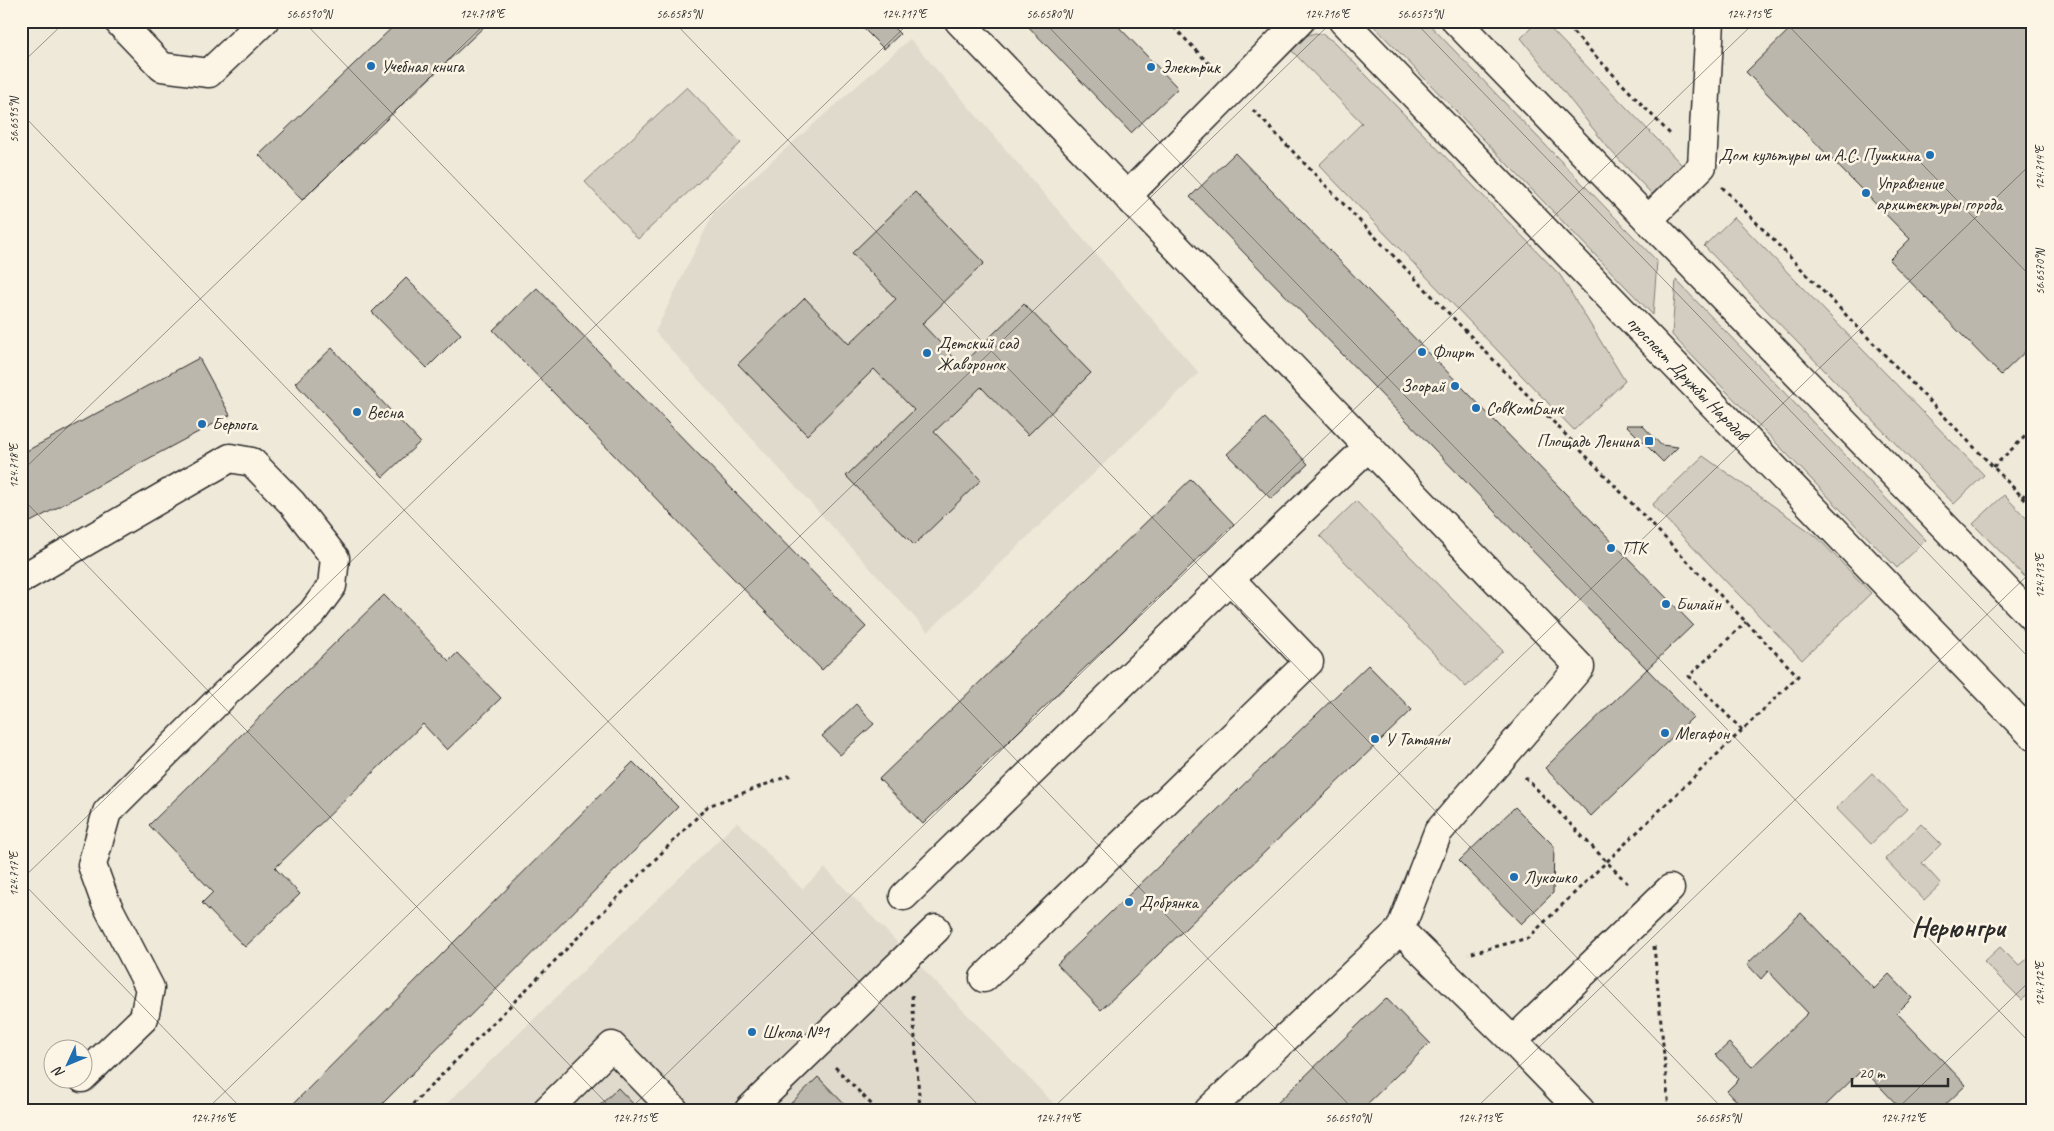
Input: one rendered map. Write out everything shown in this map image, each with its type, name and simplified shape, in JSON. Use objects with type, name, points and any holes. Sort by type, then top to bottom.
[{"type":"street","points":[[118,21],[162,66],[209,73],[264,21]]},
{"type":"street","points":[[959,21],[1580,667],[1438,832],[1400,930],[1209,1110]]},
{"type":"street","points":[[1127,196],[1300,21]]},
{"type":"street","name":"проспект Дружбы Народов","points":[[1343,21],[2033,736]]},
{"type":"street","points":[[1456,21],[2033,618]]},
{"type":"street","points":[[1648,220],[1702,166],[1710,21]]},
{"type":"street","points":[[904,896],[1368,447]]},
{"type":"street","points":[[21,579],[230,458],[252,462],[292,503],[335,558],[332,586],[312,613],[226,694],[107,812],[92,864],[105,901],[150,988],[144,1018],[92,1068]]},
{"type":"street","points":[[984,978],[1310,662],[1230,579]]},
{"type":"street","points":[[1513,1041],[1670,889]]},
{"type":"street","points":[[749,1110],[936,929]]},
{"type":"street","points":[[1400,930],[1580,1110]]},
{"type":"street","points":[[546,1110],[612,1046],[674,1110]]},
{"type":"path","points":[[1168,21],[1798,676],[1528,938],[1434,964]]},
{"type":"path","points":[[1562,21],[2033,508]]},
{"type":"path","points":[[1994,467],[2033,429]]},
{"type":"path","points":[[2022,497],[2033,487]]},
{"type":"path","points":[[1742,730],[1689,676],[1746,622]]},
{"type":"path","points":[[407,1110],[708,806],[791,774]]},
{"type":"path","points":[[909,955],[920,1110]]},
{"type":"path","points":[[815,1046],[877,1110]]},
{"type":"shaded area","points":[[1369,21],[1426,21],[1657,261],[1653,315]]},
{"type":"shaded area","points":[[1538,21],[1543,21],[1682,165],[1652,194],[1610,150],[1521,38]]},
{"type":"shaded area","points":[[1315,33],[1322,34],[1334,42],[1560,275],[1625,381],[1574,430],[1319,165],[1362,123],[1290,49],[1302,37]]},
{"type":"shaded area","name":"Детский сад Жаворонок","points":[[910,39],[1199,373],[928,632],[655,332],[714,212]]},
{"type":"shaded area","points":[[687,87],[741,143],[638,239],[585,182]]},
{"type":"shaded area","points":[[1734,217],[1984,475],[1954,504],[1704,246]]},
{"type":"shaded area","points":[[1676,280],[1926,540],[1897,568],[1672,335]]},
{"type":"shaded area","points":[[1703,456],[1816,536],[1871,593],[1802,660],[1652,505]]},
{"type":"shaded area","points":[[2004,495],[2033,525],[2033,585],[1973,524]]},
{"type":"shaded area","points":[[1356,501],[1503,651],[1466,687],[1320,536]]},
{"type":"shaded area","points":[[1872,773],[1907,809],[1871,844],[1836,808]]},
{"type":"shaded area","name":"Школа №1","points":[[737,822],[802,889],[825,868],[1060,1110],[440,1110]]},
{"type":"shaded area","points":[[1921,824],[1941,844],[1922,863],[1941,884],[1924,900],[1885,859]]},
{"type":"shaded area","points":[[2000,947],[2019,966],[2033,954],[2033,990],[2022,1000],[1984,962]]},
{"type":"building","points":[[399,21],[490,21],[302,200],[259,155]]},
{"type":"building","points":[[868,21],[887,21],[900,34],[884,49],[862,27]]},
{"type":"building","points":[[1023,21],[1113,21],[1178,88],[1131,133]]},
{"type":"building","name":"Дом культуры им А.С. Пушкина","points":[[1798,21],[2033,21],[2033,344],[2001,375],[1889,260],[1910,239],[1746,72]]},
{"type":"building","points":[[1235,153],[1693,625],[1647,669],[1190,197]]},
{"type":"building","points":[[915,192],[984,263],[922,324],[961,365],[1024,304],[1091,373],[1028,435],[981,387],[934,432],[981,480],[914,545],[846,476],[914,410],[874,369],[807,435],[738,364],[805,298],[849,344],[896,299],[852,253]]},
{"type":"building","points":[[406,278],[461,334],[427,368],[372,312]]},
{"type":"building","points":[[537,288],[866,627],[822,670],[493,330]]},
{"type":"building","name":"Весна","points":[[332,348],[420,442],[383,477],[295,383]]},
{"type":"building","points":[[199,358],[230,415],[21,527],[21,454]]},
{"type":"building","points":[[1265,418],[1308,464],[1271,499],[1227,454]]},
{"type":"building","points":[[1626,425],[1642,425],[1661,445],[1678,447],[1663,462]]},
{"type":"building","points":[[1191,479],[1234,524],[923,824],[879,779]]},
{"type":"building","points":[[384,595],[449,661],[457,653],[501,698],[447,750],[423,724],[275,868],[300,894],[245,947],[202,903],[213,892],[149,825]]},
{"type":"building","points":[[1368,665],[1412,710],[1101,1010],[1057,964]]},
{"type":"building","points":[[1647,669],[1693,717],[1591,816],[1545,768]]},
{"type":"building","points":[[856,704],[874,724],[840,755],[822,736]]},
{"type":"building","points":[[633,762],[678,807],[376,1110],[287,1110]]},
{"type":"building","name":"Лукошко","points":[[1515,807],[1554,846],[1553,893],[1521,924],[1459,861]]},
{"type":"building","points":[[1801,913],[1874,989],[1889,974],[1912,998],[1897,1013],[1966,1085],[1940,1110],[1902,1110],[1863,1069],[1821,1110],[1745,1110],[1727,1091],[1739,1079],[1716,1055],[1729,1043],[1752,1067],[1808,1013],[1768,971],[1761,979],[1747,964]]},
{"type":"building","points":[[1386,998],[1430,1043],[1361,1110],[1270,1110]]},
{"type":"building","points":[[818,1077],[850,1110],[784,1110]]},
{"type":"building","points":[[618,1088],[639,1110],[595,1110]]},
{"type":"place","name":"Учебная книга","points":[[371,66]]},
{"type":"place","name":"Электрик","points":[[1151,67]]},
{"type":"place","name":"Дом культуры им А.С. Пушкина","points":[[1930,155]]},
{"type":"place","name":"Управление архитектуры города","points":[[1866,193]]},
{"type":"place","name":"Флирт","points":[[1422,352]]},
{"type":"place","name":"Детский сад Жаворонок","points":[[927,353]]},
{"type":"place","name":"Зоорай","points":[[1455,386]]},
{"type":"place","name":"СовКомБанк","points":[[1476,408]]},
{"type":"place","name":"Весна","points":[[357,412]]},
{"type":"place","name":"Берлога","points":[[202,424]]},
{"type":"place","name":"Площадь Ленина","points":[[1649,441]]},
{"type":"place","name":"ТТК","points":[[1611,548]]},
{"type":"place","name":"Билайн","points":[[1666,604]]},
{"type":"place","name":"Мегафон","points":[[1665,733]]},
{"type":"place","name":"У Татьяны","points":[[1375,739]]},
{"type":"place","name":"Лукошко","points":[[1514,877]]},
{"type":"place","name":"Добрянка","points":[[1129,902]]},
{"type":"place","name":"Школа №1","points":[[752,1032]]},
{"type":"district","name":"Нерюнгри","points":[[1958,926]]}]
